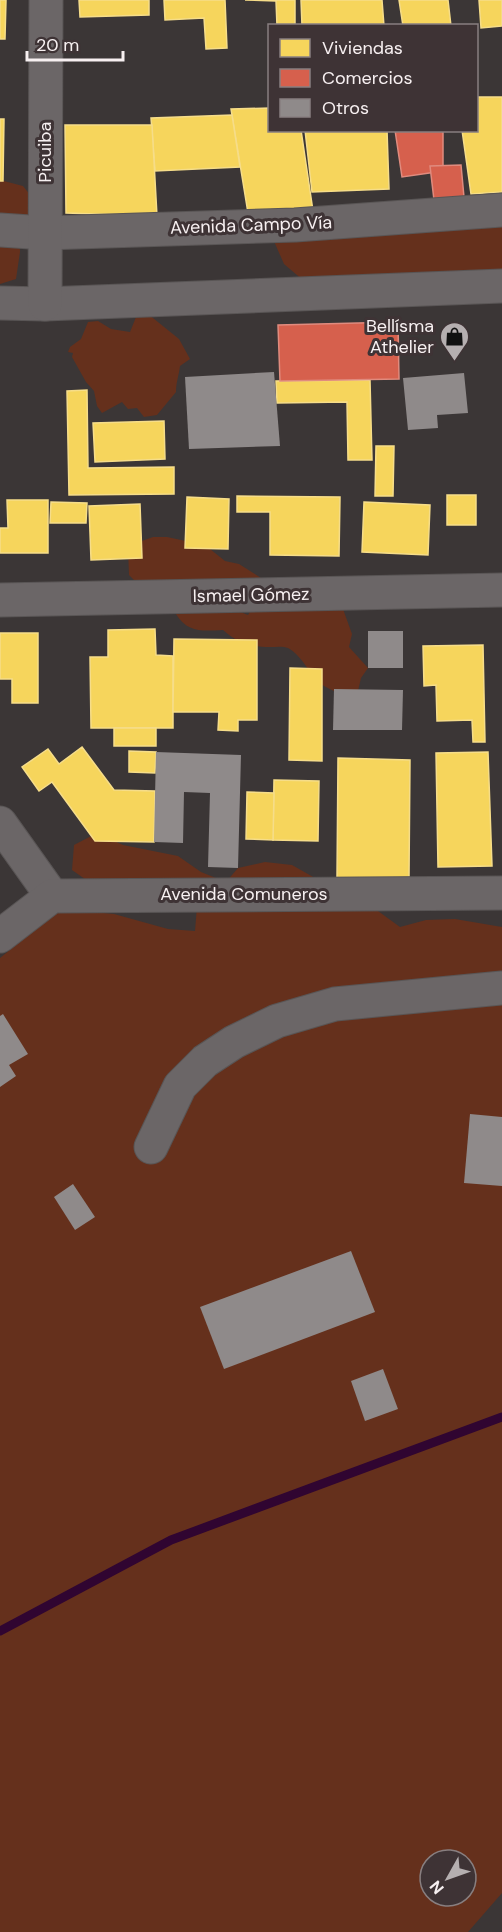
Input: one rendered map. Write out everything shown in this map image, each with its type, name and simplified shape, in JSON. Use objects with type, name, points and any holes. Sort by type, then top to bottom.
[{"type":"street","name":"Picuiba","points":[[45,304],[46,0]]},
{"type":"street","name":"Avenida Campo Vía","points":[[0,230],[45,233],[295,225],[502,210]]},
{"type":"street","points":[[0,303],[45,304],[502,286]]},
{"type":"street","name":"Ismael Gómez","points":[[0,600],[502,590]]},
{"type":"street","points":[[0,823],[52,896],[0,936]]},
{"type":"street","name":"Avenida Comuneros","points":[[52,896],[502,892]]},
{"type":"street","points":[[151,1147],[180,1086],[205,1061],[234,1042],[277,1021],[335,1005],[502,988]]},
{"type":"shaded area","points":[[0,180],[23,186],[39,206],[19,225],[20,252],[16,279],[0,284]]},
{"type":"shaded area","points":[[502,206],[502,278],[304,281],[284,264],[273,239]]},
{"type":"shaded area","points":[[148,314],[179,339],[190,359],[180,366],[176,392],[157,415],[144,417],[137,408],[128,409],[122,402],[102,413],[97,406],[94,391],[86,382],[72,357],[73,353],[68,352],[70,347],[81,339],[88,322],[98,321],[111,329],[130,332],[136,317]]},
{"type":"shaded area","points":[[153,537],[167,537],[205,545],[225,561],[239,564],[261,578],[343,609],[352,634],[349,647],[368,668],[361,678],[358,691],[345,697],[324,686],[288,648],[250,645],[239,641],[223,630],[196,630],[185,625],[176,614],[184,603],[223,605],[248,615],[255,604],[138,584],[129,575],[128,549]]},
{"type":"shaded area","points":[[97,833],[123,845],[178,856],[201,872],[226,882],[238,868],[265,862],[292,865],[315,878],[361,890],[378,911],[400,927],[426,920],[455,919],[502,927],[502,1893],[468,1932],[0,1932],[0,958],[60,909],[114,914],[168,929],[195,931],[197,906],[92,884],[72,870],[74,845]]},
{"type":"building: Viviendas","points":[[0,0],[6,0],[5,39],[0,39]]},
{"type":"building: Viviendas","points":[[79,0],[149,0],[149,15],[80,17]]},
{"type":"building: Viviendas","points":[[164,0],[225,0],[227,48],[206,49],[204,18],[165,20]]},
{"type":"building: Viviendas","points":[[245,0],[295,0],[295,24],[277,24],[276,1]]},
{"type":"building: Viviendas","points":[[301,0],[382,0],[384,24],[302,24]]},
{"type":"building: Viviendas","points":[[399,0],[448,0],[451,24],[403,24]]},
{"type":"building: Viviendas","points":[[479,0],[502,0],[502,26],[481,28]]},
{"type":"building: Viviendas","points":[[478,97],[502,97],[502,192],[471,194],[462,132],[478,132]]},
{"type":"building: Viviendas","points":[[268,108],[268,132],[301,132],[313,211],[248,213],[231,109]]},
{"type":"building: Viviendas","points":[[232,115],[240,167],[155,171],[151,118]]},
{"type":"building: Viviendas","points":[[0,119],[4,119],[3,181],[0,181]]},
{"type":"building: Viviendas","points":[[65,125],[152,125],[157,216],[66,213]]},
{"type":"building: Viviendas","points":[[305,132],[387,132],[389,189],[312,192]]},
{"type":"building: Viviendas","points":[[370,380],[372,460],[348,460],[347,402],[277,403],[276,381]]},
{"type":"building: Viviendas","points":[[87,390],[88,468],[174,467],[174,494],[69,495],[67,391]]},
{"type":"building: Viviendas","points":[[164,421],[165,459],[95,462],[93,423]]},
{"type":"building: Viviendas","points":[[376,446],[394,446],[393,496],[375,496]]},
{"type":"building: Viviendas","points":[[447,495],[476,495],[476,525],[447,525]]},
{"type":"building: Viviendas","points":[[237,496],[340,497],[339,556],[270,555],[270,512],[237,512]]},
{"type":"building: Viviendas","points":[[187,497],[229,499],[228,549],[185,548]]},
{"type":"building: Viviendas","points":[[7,500],[48,500],[48,553],[0,553],[0,528],[8,528]]},
{"type":"building: Viviendas","points":[[51,502],[87,503],[86,523],[50,523]]},
{"type":"building: Viviendas","points":[[364,502],[430,505],[428,555],[362,552]]},
{"type":"building: Viviendas","points":[[140,504],[142,558],[91,560],[89,506]]},
{"type":"building: Viviendas","points":[[155,629],[156,655],[173,656],[173,728],[91,728],[90,657],[108,657],[108,630]]},
{"type":"building: Viviendas","points":[[0,633],[38,633],[38,703],[12,703],[12,679],[0,679]]},
{"type":"building: Viviendas","points":[[174,639],[257,640],[257,720],[238,720],[238,731],[218,730],[219,712],[173,712]]},
{"type":"building: Viviendas","points":[[483,645],[485,742],[473,742],[472,720],[437,721],[436,685],[424,686],[423,646]]},
{"type":"building: Viviendas","points":[[290,668],[322,669],[322,761],[289,760]]},
{"type":"building: Viviendas","points":[[114,728],[156,728],[156,746],[114,746]]},
{"type":"building: Viviendas","points":[[82,747],[114,790],[155,791],[154,842],[95,841],[52,782],[39,791],[22,767],[48,749],[59,764]]},
{"type":"building: Viviendas","points":[[129,751],[156,752],[155,773],[129,772]]},
{"type":"building: Viviendas","points":[[488,752],[492,866],[438,867],[436,753]]},
{"type":"building: Viviendas","points":[[338,758],[410,760],[409,878],[337,878]]},
{"type":"building: Viviendas","points":[[274,780],[319,781],[318,841],[273,840]]},
{"type":"building: Viviendas","points":[[247,792],[274,793],[273,840],[246,839]]},
{"type":"building: Comercios","points":[[395,132],[443,132],[443,171],[402,177]]},
{"type":"building: Comercios","points":[[461,165],[464,197],[434,200],[430,166]]},
{"type":"building: Comercios","points":[[398,322],[399,379],[280,381],[278,325]]},
{"type":"building: Otros","points":[[274,372],[280,446],[189,449],[185,377]]},
{"type":"building: Otros","points":[[464,373],[468,413],[437,415],[438,428],[408,430],[403,378]]},
{"type":"building: Otros","points":[[368,631],[403,631],[403,668],[368,668]]},
{"type":"building: Otros","points":[[334,689],[403,690],[402,730],[333,730]]},
{"type":"building: Otros","points":[[156,752],[241,755],[238,868],[208,867],[210,793],[184,792],[183,843],[154,842]]},
{"type":"building: Otros","points":[[3,1014],[28,1054],[9,1065],[16,1076],[0,1087],[0,1016]]},
{"type":"building: Otros","points":[[470,1114],[502,1117],[502,1186],[464,1183]]},
{"type":"building: Otros","points":[[73,1184],[95,1217],[75,1230],[54,1197]]},
{"type":"building: Otros","points":[[351,1251],[375,1312],[224,1369],[200,1307]]},
{"type":"building: Otros","points":[[383,1369],[398,1409],[365,1421],[351,1381]]},
{"type":"waterway","points":[[0,1631],[171,1540],[502,1417]]},
{"type":"place","name":"Bellísma Athelier","points":[[455,362]]}]
